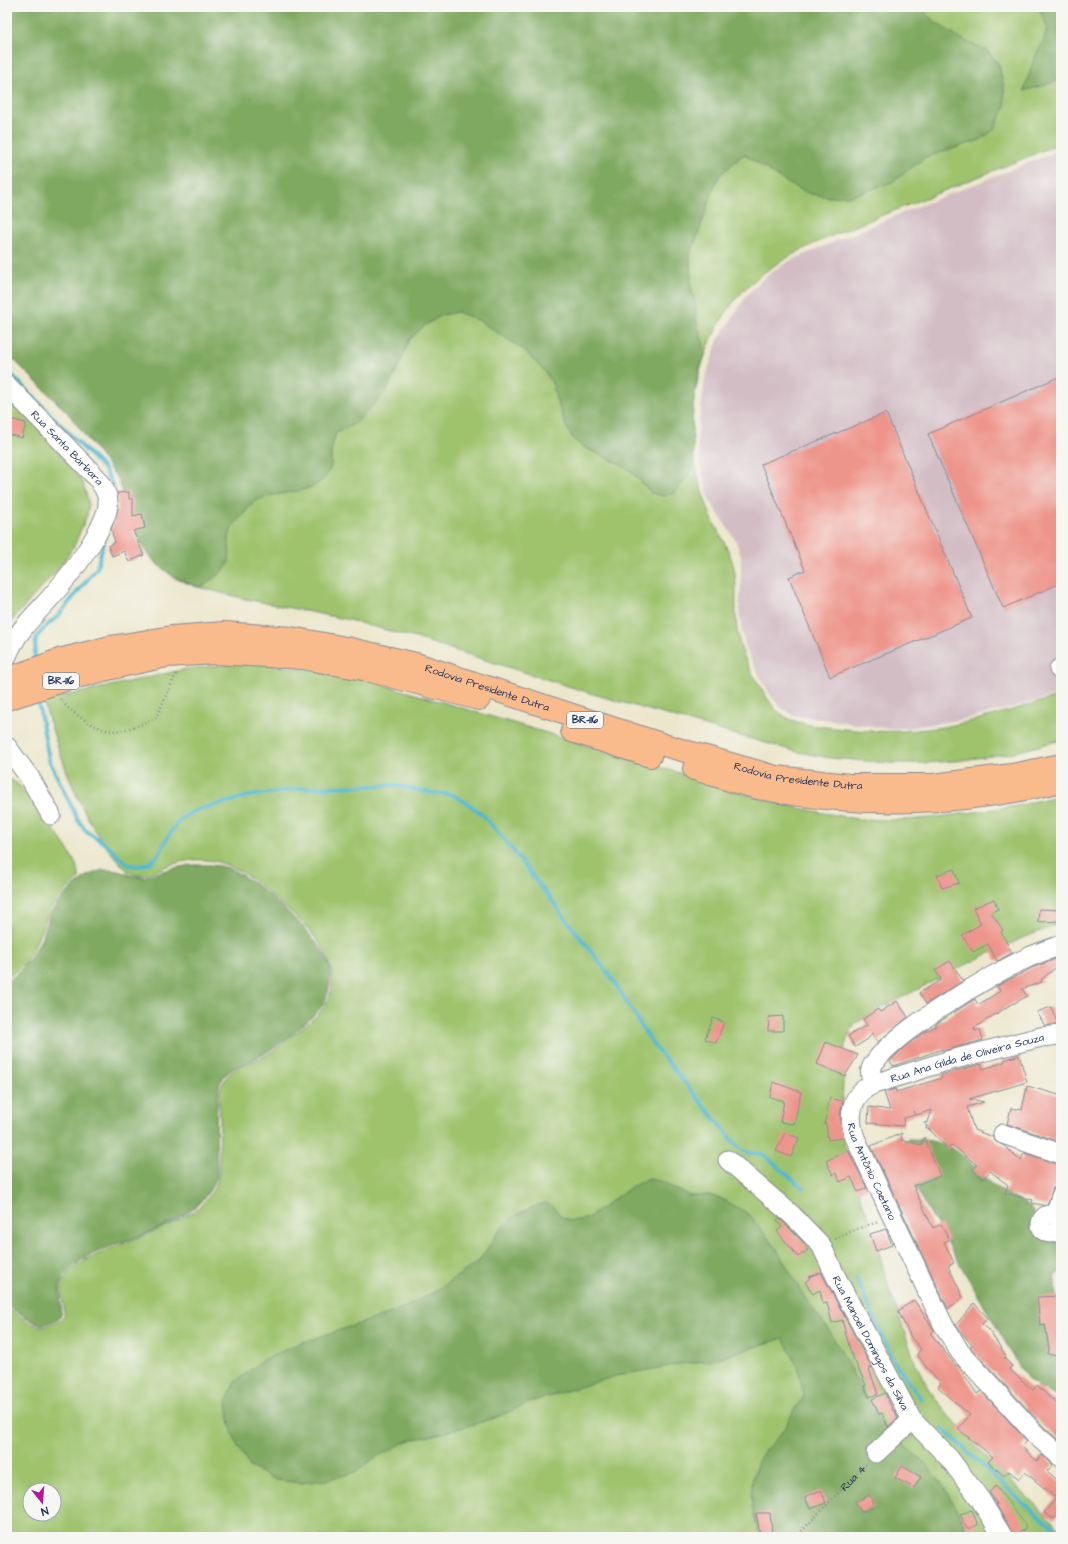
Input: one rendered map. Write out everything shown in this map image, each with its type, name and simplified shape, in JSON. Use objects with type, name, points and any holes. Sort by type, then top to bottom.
[{"type":"highway","name":"Rodovia Presidente Dutra","points":[[7,699],[68,678],[114,657],[172,637],[224,633],[291,638],[346,648],[416,664],[649,740],[776,776],[849,785],[933,785],[1012,775],[1061,765]]},
{"type":"highway","name":"Rodovia Presidente Dutra","points":[[7,679],[59,660],[222,653],[302,658],[364,669],[485,701],[613,745],[756,788],[807,797],[895,802],[942,800],[1020,790],[1061,781]]},
{"type":"highway","points":[[696,754],[739,757],[848,773],[928,774],[997,767],[1061,750]]},
{"type":"street","name":"Rua Santa Bárbara","points":[[7,385],[90,470],[102,484],[108,500],[108,508],[104,519],[82,559],[57,590],[25,625],[11,644],[7,655]]},
{"type":"street","points":[[7,747],[30,778],[51,815]]},
{"type":"street","points":[[874,1084],[870,1072],[873,1065],[882,1052],[893,1042],[956,998],[991,977],[1027,958],[1061,945]]},
{"type":"street","name":"Rua Ana Gilda de Oliveira Souza","points":[[874,1084],[954,1060],[1041,1037],[1061,1036]]},
{"type":"street","name":"Rua Antônio Caetano","points":[[874,1084],[861,1090],[856,1097],[853,1108],[852,1128],[856,1140],[892,1218],[952,1342],[1037,1436],[1061,1457]]},
{"type":"street","points":[[1003,1134],[1061,1154]]},
{"type":"street","name":"Rua Manoel Domingos da Silva","points":[[728,1160],[792,1215],[821,1246],[912,1420],[949,1458],[980,1499],[1003,1537]]},
{"type":"street","points":[[1055,1216],[1061,1196]]},
{"type":"street","points":[[876,1453],[912,1420]]},
{"type":"path","points":[[59,696],[63,703],[86,721],[111,731],[135,727],[156,718],[184,655]]},
{"type":"path","points":[[834,1240],[859,1228],[892,1218]]},
{"type":"path","name":"Rua 4","points":[[796,1537],[876,1453]]},
{"type":"shaded area","points":[[1061,150],[1061,694],[971,718],[907,728],[884,728],[794,715],[781,708],[770,695],[747,652],[742,633],[739,611],[741,557],[736,541],[710,501],[701,468],[697,438],[705,379],[718,340],[747,295],[765,277],[787,262],[909,210]]},
{"type":"green space","points":[[7,7],[1061,7],[1061,143],[840,232],[776,264],[758,277],[730,306],[719,323],[710,342],[697,382],[692,423],[692,443],[695,464],[704,497],[734,566],[736,579],[737,627],[740,646],[756,679],[778,711],[791,720],[815,726],[865,731],[907,731],[935,728],[971,721],[1061,696],[1061,740],[1012,753],[956,761],[890,763],[830,758],[798,752],[593,694],[416,638],[345,619],[246,599],[194,586],[175,578],[157,564],[144,549],[137,534],[118,479],[68,413],[7,353]]},
{"type":"green space","points":[[7,7],[919,7],[935,22],[965,41],[987,50],[999,65],[1004,87],[1005,106],[994,130],[980,140],[926,157],[892,182],[851,196],[831,197],[810,194],[787,183],[744,154],[720,175],[714,187],[698,235],[690,253],[691,289],[695,302],[696,319],[706,353],[699,372],[694,397],[692,424],[694,459],[689,475],[674,493],[663,496],[651,493],[633,473],[620,464],[583,447],[574,440],[566,426],[556,399],[553,385],[546,373],[524,350],[478,320],[458,312],[442,315],[424,326],[409,340],[402,359],[386,392],[356,423],[336,433],[332,446],[331,467],[324,479],[305,489],[270,496],[260,499],[250,505],[231,530],[229,539],[230,556],[227,566],[201,588],[175,578],[157,564],[144,549],[137,534],[118,479],[68,413],[7,353]]},
{"type":"green space","points":[[1039,7],[1061,7],[1061,80],[1024,91],[1034,59],[1044,40],[1047,27]]},
{"type":"green space","points":[[7,401],[31,420],[77,475],[83,483],[89,504],[87,515],[74,546],[60,567],[7,626]]},
{"type":"green space","points":[[253,662],[361,678],[638,760],[758,798],[803,809],[856,819],[903,820],[931,818],[1017,806],[1061,795],[1061,923],[979,958],[881,1008],[856,1023],[849,1033],[845,1046],[841,1123],[844,1143],[854,1180],[869,1219],[890,1291],[915,1362],[928,1388],[948,1415],[984,1454],[1061,1530],[1061,1537],[7,1537],[7,1309],[29,1322],[41,1326],[55,1322],[64,1316],[61,1287],[62,1283],[70,1272],[84,1261],[170,1224],[189,1214],[203,1203],[212,1192],[218,1180],[220,1124],[219,1097],[223,1083],[234,1070],[267,1055],[314,1019],[324,1007],[330,996],[332,985],[332,973],[329,962],[318,941],[310,931],[254,881],[230,866],[218,862],[189,860],[168,865],[148,874],[138,875],[133,874],[119,863],[101,839],[80,802],[63,761],[43,701],[186,669]]},
{"type":"green space","points":[[7,777],[19,785],[65,845],[78,870],[79,878],[57,899],[50,910],[31,954],[7,979]]},
{"type":"green space","points":[[190,865],[214,865],[228,868],[254,883],[285,909],[312,938],[328,963],[330,977],[327,997],[315,1014],[298,1030],[264,1054],[230,1071],[221,1081],[217,1099],[217,1177],[206,1195],[193,1209],[176,1220],[158,1229],[100,1251],[76,1264],[66,1273],[60,1283],[61,1315],[50,1323],[39,1324],[7,1306],[7,982],[17,974],[32,956],[43,936],[50,914],[60,899],[86,876],[102,870],[112,870],[133,876],[144,877],[166,870]]},
{"type":"green space","points":[[908,1139],[933,1141],[955,1150],[969,1161],[993,1185],[1023,1202],[1032,1209],[1036,1230],[1041,1237],[1045,1239],[1053,1239],[1061,1235],[1061,1268],[1056,1276],[1055,1284],[1056,1296],[1061,1307],[1061,1400],[1029,1380],[1022,1371],[903,1166],[900,1142]]},
{"type":"green space","points":[[649,1179],[664,1182],[690,1196],[709,1195],[722,1199],[749,1214],[777,1250],[804,1296],[832,1335],[876,1416],[905,1446],[926,1464],[944,1487],[957,1509],[969,1537],[761,1537],[752,1507],[752,1486],[757,1466],[763,1453],[783,1431],[804,1396],[798,1367],[783,1338],[713,1360],[680,1364],[616,1376],[536,1400],[495,1418],[443,1433],[407,1441],[373,1459],[356,1472],[326,1480],[301,1483],[275,1480],[250,1467],[237,1445],[230,1425],[227,1401],[234,1383],[263,1360],[300,1343],[377,1318],[405,1307],[431,1294],[478,1262],[500,1230],[515,1216],[532,1207],[545,1203],[554,1207],[562,1217],[572,1221],[588,1218],[624,1192]]},
{"type":"building","points":[[1061,376],[1061,583],[1003,608],[928,434]]},
{"type":"building","points":[[886,413],[972,618],[830,677],[789,577],[805,570],[761,464]]},
{"type":"building","points":[[7,418],[26,423],[22,438],[7,434]]},
{"type":"building","points":[[129,492],[129,499],[133,499],[133,516],[142,514],[145,528],[133,531],[144,555],[129,562],[124,551],[112,556],[108,546],[115,542],[111,529],[118,510],[117,493]]},
{"type":"building","points":[[954,869],[959,883],[942,888],[937,875]]},
{"type":"building","points":[[994,899],[998,909],[991,912],[1003,930],[1001,932],[1012,953],[997,961],[988,944],[973,952],[962,935],[981,924],[973,908]]},
{"type":"building","points":[[1039,909],[1060,910],[1060,921],[1038,922]]},
{"type":"building","points":[[1061,957],[1061,963],[1041,980],[1042,982],[1022,989],[1027,996],[1013,1003],[974,1028],[975,1031],[980,1029],[983,1040],[943,1051],[943,1049],[893,1066],[890,1061],[902,1049],[923,1033],[936,1026],[936,1024],[975,999],[978,1005],[1000,991],[997,986],[1032,968]]},
{"type":"building","points":[[950,961],[963,981],[926,1004],[919,993],[941,980],[935,970]]},
{"type":"building","points":[[897,1001],[908,1017],[878,1042],[872,1033],[868,1039],[855,1047],[848,1036],[867,1025],[863,1019],[878,1009],[880,1012]]},
{"type":"building","points":[[1051,1007],[1058,1024],[1045,1026],[1037,1012]]},
{"type":"building","points":[[783,1016],[783,1031],[768,1031],[769,1017]]},
{"type":"building","points":[[713,1018],[724,1022],[716,1043],[705,1039]]},
{"type":"building","points":[[826,1042],[858,1055],[845,1076],[817,1064]]},
{"type":"building","points":[[1019,1055],[1027,1082],[969,1099],[984,1102],[967,1107],[974,1130],[993,1137],[995,1141],[1003,1145],[1021,1160],[1024,1153],[1061,1165],[1059,1185],[1053,1188],[1047,1206],[1032,1203],[1033,1200],[1005,1193],[1008,1185],[990,1171],[983,1179],[973,1170],[977,1165],[952,1145],[948,1149],[929,1129],[926,1129],[927,1126],[924,1123],[928,1122],[932,1110],[916,1115],[913,1111],[915,1115],[904,1118],[903,1126],[868,1123],[869,1107],[890,1110],[884,1092],[895,1089],[896,1092],[942,1078],[941,1075],[981,1064],[983,1069]]},
{"type":"building","points":[[773,1082],[801,1092],[794,1124],[780,1122],[784,1101],[770,1097]]},
{"type":"building","points":[[1027,1086],[1059,1095],[1061,1105],[1061,1142],[1007,1124],[1011,1108],[1022,1110]]},
{"type":"building","points":[[830,1098],[843,1101],[840,1115],[844,1138],[828,1140],[826,1123],[824,1125]]},
{"type":"building","points":[[785,1133],[799,1138],[791,1157],[776,1151]]},
{"type":"building","points":[[902,1133],[901,1140],[921,1145],[924,1137],[940,1176],[913,1186],[933,1228],[941,1224],[949,1240],[944,1242],[954,1263],[948,1266],[963,1297],[948,1309],[871,1146]]},
{"type":"building","points":[[848,1150],[867,1188],[858,1192],[851,1177],[840,1182],[836,1173],[833,1175],[826,1161]]},
{"type":"building","points":[[779,1218],[805,1244],[808,1250],[798,1257],[777,1231],[782,1227],[777,1220]]},
{"type":"building","points":[[886,1229],[892,1245],[876,1251],[870,1234]]},
{"type":"building","points":[[821,1272],[872,1368],[869,1369],[878,1394],[869,1397],[864,1386],[866,1385],[851,1353],[842,1320],[832,1323],[827,1303],[823,1304],[820,1290],[813,1294],[805,1282],[810,1278],[809,1277]]},
{"type":"building","points":[[1061,1296],[1061,1357],[1048,1354],[1049,1349],[1045,1324],[1040,1325],[1037,1297]]},
{"type":"building","points":[[914,1300],[934,1330],[931,1334],[956,1366],[957,1365],[959,1367],[977,1394],[981,1391],[1027,1441],[1022,1447],[1037,1461],[1042,1455],[1053,1465],[1047,1471],[1061,1483],[1061,1512],[1054,1519],[1044,1513],[1056,1498],[1025,1472],[1019,1479],[1009,1471],[1004,1476],[988,1462],[993,1457],[958,1429],[970,1415],[938,1387],[941,1383],[926,1367],[917,1354],[921,1349],[912,1339],[898,1311]]},
{"type":"building","points":[[974,1303],[988,1318],[982,1324],[989,1330],[1006,1356],[1004,1358],[1012,1366],[1009,1369],[1033,1390],[1037,1385],[1061,1408],[1061,1442],[1045,1428],[970,1347],[972,1345],[956,1325]]},
{"type":"building","points":[[885,1393],[893,1411],[895,1411],[898,1418],[888,1427],[882,1413],[879,1414],[872,1399]]},
{"type":"building","points":[[902,1466],[921,1477],[914,1488],[895,1478]]},
{"type":"building","points":[[996,1486],[1025,1524],[1025,1529],[1014,1536],[989,1492]]},
{"type":"building","points":[[821,1490],[826,1503],[810,1509],[805,1497]]},
{"type":"building","points":[[870,1495],[874,1507],[861,1512],[855,1502]]},
{"type":"building","points":[[972,1510],[978,1525],[967,1529],[960,1514]]},
{"type":"building","points":[[756,1513],[770,1513],[772,1534],[760,1535]]},
{"type":"waterway","points":[[7,370],[104,469],[113,486]]},
{"type":"waterway","points":[[34,663],[36,638],[45,627],[58,616],[97,568],[105,536]]},
{"type":"waterway","points":[[37,695],[49,760],[78,820],[85,830],[110,847],[129,865],[140,866],[151,862],[158,855],[179,821],[194,811],[249,796],[305,788],[394,785],[432,793],[451,794],[467,803],[481,813],[503,838],[611,977],[652,1043],[739,1148],[748,1153],[763,1154],[803,1188]]},
{"type":"waterway","points":[[856,1278],[895,1363],[922,1400]]},
{"type":"waterway","points":[[942,1428],[1022,1502],[1061,1533]]}]
